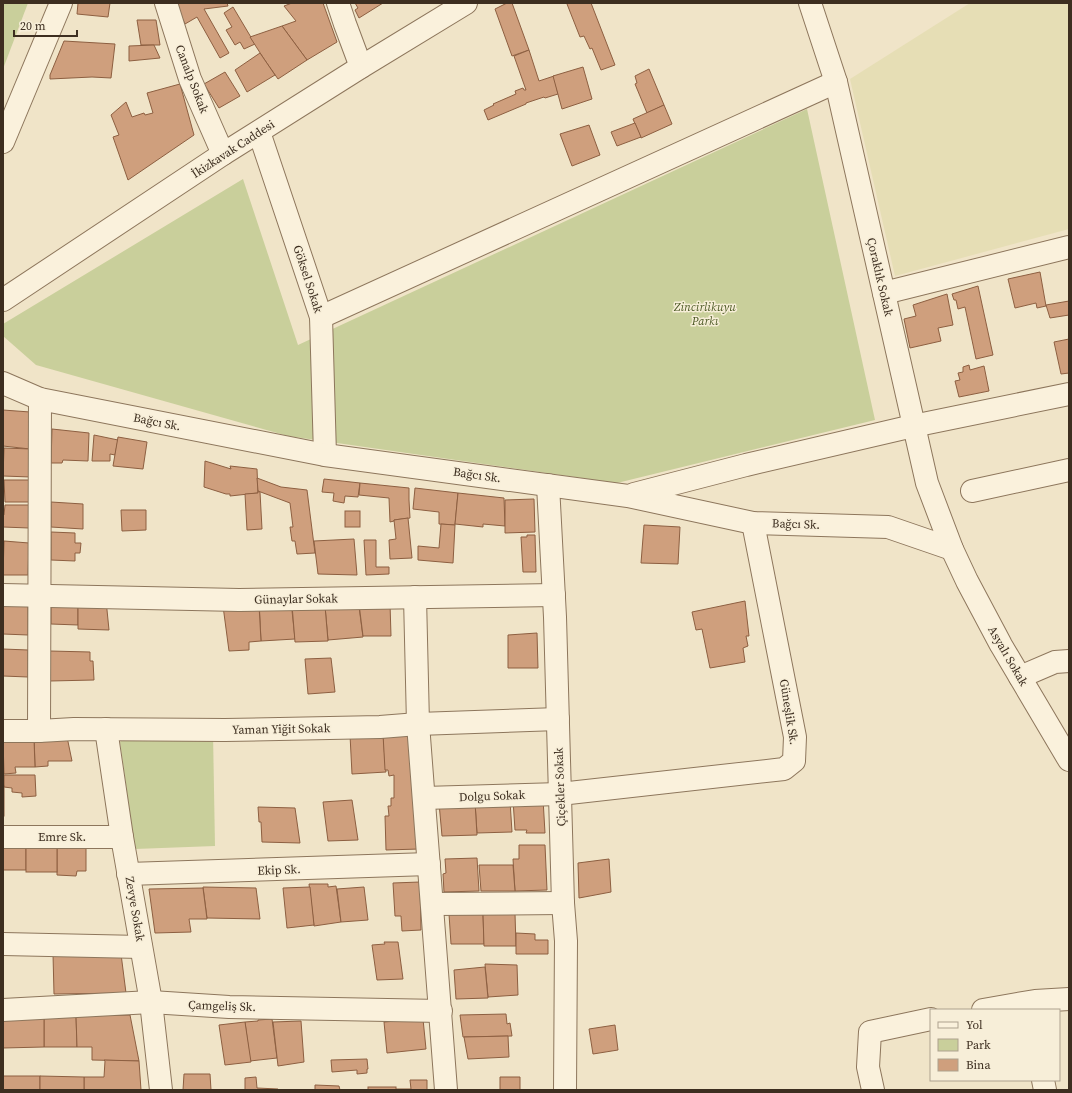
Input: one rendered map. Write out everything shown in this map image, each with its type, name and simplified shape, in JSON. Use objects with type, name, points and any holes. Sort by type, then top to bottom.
[{"type":"street","points":[[3,142],[60,3]]},
{"type":"street","name":"Canalp Sokak","points":[[166,3],[190,79],[223,154]]},
{"type":"street","points":[[338,3],[361,67]]},
{"type":"street","name":"İkizkavak Caddesi","points":[[3,300],[223,154],[466,3]]},
{"type":"street","name":"Çoraklık Sokak","points":[[810,3],[836,82],[927,483],[952,549]]},
{"type":"street","points":[[321,317],[836,82]]},
{"type":"street","name":"Göksel Sokak","points":[[259,132],[321,317],[325,455]]},
{"type":"street","points":[[884,294],[1069,247]]},
{"type":"street","name":"Bağcı Sk.","points":[[3,383],[40,399],[325,455],[628,496],[753,523],[888,527],[952,549]]},
{"type":"street","points":[[628,496],[914,426],[1069,394]]},
{"type":"street","points":[[39,731],[40,399]]},
{"type":"street","points":[[972,491],[1069,470]]},
{"type":"street","name":"Çiçekler Sokak","points":[[548,485],[554,595],[563,903],[566,941],[565,1090]]},
{"type":"street","name":"Güneşlik Sk.","points":[[560,794],[784,769],[794,761],[795,737],[753,523]]},
{"type":"street","name":"Asyalı Sokak","points":[[952,549],[1001,645],[1067,752]]},
{"type":"street","name":"Günaylar Sokak","points":[[3,595],[239,600],[554,595]]},
{"type":"street","points":[[415,597],[418,724],[446,1090]]},
{"type":"street","points":[[1020,677],[1055,662],[1069,661]]},
{"type":"street","name":"Yaman Yiğit Sokak","points":[[3,731],[74,729],[225,730],[380,727],[418,724],[558,719]]},
{"type":"street","name":"Zevye Sokak","points":[[106,729],[128,874],[151,1002],[161,1090]]},
{"type":"street","name":"Dolgu Sokak","points":[[424,798],[560,794]]},
{"type":"street","name":"Emre Sk.","points":[[3,837],[122,837]]},
{"type":"street","name":"Ekip Sk.","points":[[128,874],[429,864]]},
{"type":"street","points":[[432,904],[563,903]]},
{"type":"street","points":[[3,944],[141,947]]},
{"type":"street","points":[[994,1009],[1036,1005],[1069,998]]},
{"type":"street","name":"Çamgeliş Sk.","points":[[3,1010],[151,1002],[229,1007],[441,1011]]},
{"type":"street","points":[[873,1090],[868,1067],[870,1032],[930,1020]]},
{"type":"shaded area","points":[[970,3],[1069,3],[1069,229],[895,276],[850,79]]},
{"type":"green space","points":[[3,3],[28,3],[3,69]]},
{"type":"green space","name":"Zincirlikuyu Parkı","points":[[807,109],[875,420],[617,483],[288,436],[36,365],[3,336],[3,324],[243,179],[298,345]]},
{"type":"green space","points":[[128,732],[213,732],[215,846],[135,849],[120,742]]},
{"type":"building","points":[[78,3],[110,3],[108,17],[77,14]]},
{"type":"building","points":[[175,3],[227,3],[228,6],[204,9],[229,53],[220,58],[197,17],[185,24]]},
{"type":"building","points":[[292,3],[323,3],[337,42],[307,60],[282,26],[296,21],[284,6]]},
{"type":"building","points":[[355,3],[383,3],[359,18],[355,10],[358,8]]},
{"type":"building","points":[[507,3],[512,3],[529,50],[512,56],[495,9]]},
{"type":"building","points":[[591,3],[615,65],[601,70],[592,48],[590,49],[584,36],[580,37],[567,4]]},
{"type":"building","points":[[233,7],[255,44],[244,49],[240,42],[235,45],[226,30],[232,27],[224,13]]},
{"type":"building","points":[[137,20],[156,20],[160,45],[141,45]]},
{"type":"building","points":[[282,26],[307,60],[278,79],[250,37]]},
{"type":"building","points":[[64,41],[115,44],[111,78],[92,77],[50,79],[50,75]]},
{"type":"building","points":[[154,45],[160,58],[129,61],[129,46]]},
{"type":"building","points":[[529,50],[539,81],[554,76],[558,94],[526,103],[488,120],[484,110],[494,105],[493,104],[516,94],[515,91],[523,88],[526,90],[514,56]]},
{"type":"building","points":[[260,53],[275,75],[247,92],[235,70]]},
{"type":"building","points":[[583,67],[592,99],[562,109],[553,76]]},
{"type":"building","points":[[649,69],[664,105],[647,113],[635,84],[637,83],[635,76]]},
{"type":"building","points":[[225,72],[240,96],[219,108],[204,84]]},
{"type":"building","points":[[180,84],[194,135],[128,180],[113,137],[119,135],[111,115],[126,102],[132,117],[144,113],[145,115],[153,113],[147,93]]},
{"type":"building","points":[[664,105],[672,124],[641,138],[633,119]]},
{"type":"building","points":[[635,123],[641,137],[617,146],[611,132]]},
{"type":"building","points":[[589,125],[600,155],[572,166],[560,134]]},
{"type":"building","points":[[1040,272],[1046,306],[1037,308],[1036,303],[1015,308],[1008,279]]},
{"type":"building","points":[[978,286],[993,355],[976,359],[965,307],[958,309],[956,300],[954,300],[952,294]]},
{"type":"building","points":[[947,294],[953,325],[938,328],[941,341],[910,348],[904,319],[916,316],[913,305]]},
{"type":"building","points":[[1069,301],[1069,315],[1050,318],[1046,305]]},
{"type":"building","points":[[1069,339],[1069,373],[1061,374],[1054,342]]},
{"type":"building","points":[[969,365],[970,370],[984,366],[989,391],[959,397],[955,381],[960,380],[958,373],[963,372],[963,367]]},
{"type":"building","points":[[3,410],[30,412],[30,449],[3,446]]},
{"type":"building","points":[[52,429],[89,433],[88,461],[63,460],[62,463],[51,463]]},
{"type":"building","points":[[94,435],[118,440],[115,455],[110,454],[110,461],[92,461]]},
{"type":"building","points":[[118,437],[147,442],[143,469],[113,466]]},
{"type":"building","points":[[4,448],[31,449],[31,477],[3,476]]},
{"type":"building","points":[[205,461],[231,469],[230,466],[257,469],[258,493],[230,496],[230,494],[204,487]]},
{"type":"building","points":[[257,478],[281,487],[307,490],[315,553],[297,554],[295,541],[292,541],[290,527],[293,527],[290,503],[258,491]]},
{"type":"building","points":[[324,479],[360,483],[358,497],[345,496],[344,503],[333,501],[334,493],[322,492]]},
{"type":"building","points":[[4,480],[30,480],[29,502],[5,502]]},
{"type":"building","points":[[360,483],[409,488],[410,518],[390,522],[389,498],[359,495]]},
{"type":"building","points":[[415,488],[458,493],[455,525],[439,524],[439,512],[413,509]]},
{"type":"building","points":[[258,491],[260,492],[262,529],[247,530],[245,494],[258,493]]},
{"type":"building","points":[[458,493],[504,498],[505,526],[483,524],[483,527],[455,524]]},
{"type":"building","points":[[534,499],[535,532],[505,533],[505,500]]},
{"type":"building","points":[[51,502],[83,504],[83,529],[51,527]]},
{"type":"building","points":[[5,505],[29,505],[29,528],[3,527]]},
{"type":"building","points":[[121,510],[146,510],[146,530],[122,531]]},
{"type":"building","points":[[345,511],[360,511],[360,527],[345,527]]},
{"type":"building","points":[[408,518],[412,558],[390,559],[389,540],[396,539],[394,520]]},
{"type":"building","points":[[441,524],[455,525],[453,563],[418,560],[418,546],[439,548]]},
{"type":"building","points":[[644,525],[680,527],[678,564],[641,563]]},
{"type":"building","points":[[51,532],[75,533],[75,543],[81,543],[80,553],[75,553],[75,561],[51,560]]},
{"type":"building","points":[[527,535],[535,535],[536,572],[523,572],[521,537],[527,537]]},
{"type":"building","points":[[354,539],[357,575],[318,574],[314,541]]},
{"type":"building","points":[[364,540],[376,540],[376,567],[389,567],[389,574],[366,575]]},
{"type":"building","points":[[4,541],[29,543],[28,575],[3,575]]},
{"type":"building","points":[[3,597],[28,597],[28,635],[3,634]]},
{"type":"building","points":[[51,598],[78,598],[78,625],[51,624]]},
{"type":"building","points":[[78,598],[106,600],[109,630],[78,629]]},
{"type":"building","points":[[358,599],[363,637],[328,640],[325,606]]},
{"type":"building","points":[[259,600],[291,601],[295,639],[261,641]]},
{"type":"building","points":[[745,601],[749,636],[746,636],[748,646],[743,648],[745,662],[710,668],[702,629],[696,630],[692,612]]},
{"type":"building","points":[[359,604],[390,604],[391,636],[363,636]]},
{"type":"building","points":[[259,605],[261,641],[249,642],[249,650],[229,651],[223,606]]},
{"type":"building","points":[[292,605],[325,606],[328,641],[295,642]]},
{"type":"building","points":[[537,633],[538,668],[508,668],[508,635]]},
{"type":"building","points":[[3,649],[28,650],[28,677],[3,676]]},
{"type":"building","points":[[50,651],[90,652],[90,661],[93,661],[94,680],[50,681]]},
{"type":"building","points":[[331,658],[335,692],[308,694],[305,659]]},
{"type":"building","points":[[34,732],[66,732],[72,761],[48,761],[48,766],[35,767]]},
{"type":"building","points":[[383,734],[386,772],[352,774],[350,735]]},
{"type":"building","points":[[383,734],[414,734],[419,849],[386,850],[385,816],[389,816],[388,806],[391,806],[391,798],[394,798],[394,775],[389,776],[388,770],[385,770]]},
{"type":"building","points":[[3,739],[4,765],[3,765]]},
{"type":"building","points":[[3,739],[34,739],[35,767],[15,767],[16,773],[4,774]]},
{"type":"building","points":[[4,775],[35,775],[36,796],[22,797],[22,793],[12,792],[12,788],[4,787]]},
{"type":"building","points":[[4,786],[4,816],[3,816]]},
{"type":"building","points":[[543,799],[545,833],[526,833],[527,830],[515,830],[513,800]]},
{"type":"building","points":[[352,800],[358,840],[328,841],[323,802]]},
{"type":"building","points":[[510,801],[512,832],[477,833],[475,802]]},
{"type":"building","points":[[475,802],[477,835],[442,836],[439,803]]},
{"type":"building","points":[[258,807],[295,808],[300,843],[262,842],[261,822],[259,822]]},
{"type":"building","points":[[86,839],[86,871],[77,871],[76,876],[57,875],[57,840]]},
{"type":"building","points":[[26,840],[26,870],[3,870],[3,841]]},
{"type":"building","points":[[26,840],[57,840],[57,872],[26,872]]},
{"type":"building","points":[[519,845],[545,845],[547,890],[515,891],[513,859],[519,859]]},
{"type":"building","points":[[477,858],[479,891],[444,892],[443,874],[446,873],[445,859]]},
{"type":"building","points":[[609,859],[611,892],[579,898],[578,863]]},
{"type":"building","points":[[479,865],[513,865],[515,891],[481,891]]},
{"type":"building","points":[[420,882],[421,930],[402,931],[401,916],[395,916],[393,883]]},
{"type":"building","points":[[309,884],[328,884],[328,887],[336,886],[341,922],[314,926]]},
{"type":"building","points":[[203,887],[256,888],[260,919],[207,918]]},
{"type":"building","points":[[310,887],[314,925],[287,928],[283,888]]},
{"type":"building","points":[[364,887],[368,920],[341,922],[337,889]]},
{"type":"building","points":[[203,888],[207,919],[189,919],[191,932],[155,933],[149,889]]},
{"type":"building","points":[[449,914],[483,914],[484,944],[451,944]]},
{"type":"building","points":[[483,914],[515,914],[516,946],[484,946]]},
{"type":"building","points":[[516,933],[535,934],[535,940],[548,940],[548,954],[516,954]]},
{"type":"building","points":[[384,942],[398,942],[403,979],[377,980],[372,945],[385,944]]},
{"type":"building","points":[[53,954],[121,954],[126,993],[54,994]]},
{"type":"building","points":[[485,964],[517,965],[518,995],[488,997]]},
{"type":"building","points":[[485,967],[488,998],[456,999],[454,970]]},
{"type":"building","points":[[506,1014],[507,1024],[510,1023],[512,1036],[463,1037],[460,1015]]},
{"type":"building","points":[[44,1015],[76,1015],[77,1047],[44,1047]]},
{"type":"building","points":[[130,1015],[139,1061],[92,1060],[92,1047],[77,1047],[76,1016]]},
{"type":"building","points":[[3,1016],[44,1016],[44,1047],[3,1048]]},
{"type":"building","points":[[272,1019],[277,1058],[250,1061],[245,1022]]},
{"type":"building","points":[[423,1019],[426,1049],[387,1053],[384,1022]]},
{"type":"building","points":[[301,1021],[304,1062],[278,1066],[273,1022]]},
{"type":"building","points":[[245,1022],[251,1062],[225,1065],[219,1025]]},
{"type":"building","points":[[615,1025],[618,1050],[593,1054],[589,1029]]},
{"type":"building","points":[[508,1036],[509,1057],[468,1059],[464,1037]]},
{"type":"building","points":[[367,1059],[367,1073],[357,1074],[357,1070],[332,1072],[331,1060]]},
{"type":"building","points":[[104,1060],[139,1061],[141,1090],[84,1090],[84,1077],[104,1077]]},
{"type":"building","points":[[184,1074],[210,1074],[211,1090],[183,1090]]},
{"type":"building","points":[[3,1076],[40,1076],[40,1090],[3,1090]]},
{"type":"building","points":[[40,1076],[84,1077],[84,1090],[40,1090]]},
{"type":"building","points":[[256,1077],[257,1088],[278,1090],[245,1090],[245,1078]]},
{"type":"building","points":[[500,1077],[520,1077],[520,1090],[500,1090]]},
{"type":"building","points":[[410,1080],[427,1080],[427,1090],[396,1090],[411,1089]]},
{"type":"building","points":[[315,1085],[339,1086],[340,1090],[315,1090]]},
{"type":"building","points":[[368,1087],[396,1087],[396,1090],[368,1090]]}]
